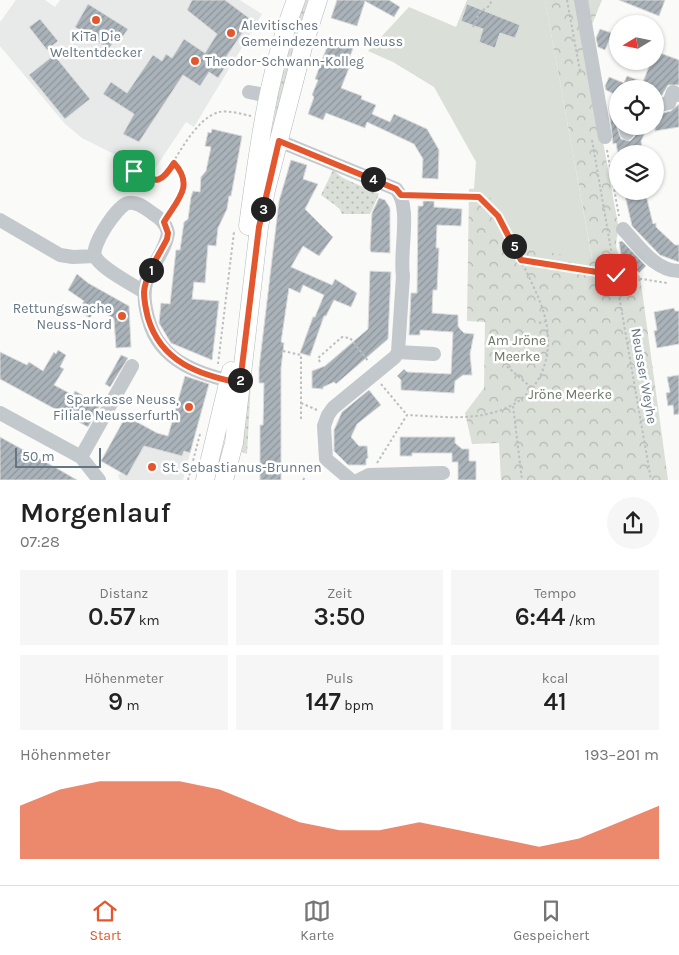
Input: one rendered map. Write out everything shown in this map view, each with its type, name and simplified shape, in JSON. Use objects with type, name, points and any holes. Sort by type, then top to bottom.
[{"type":"main road","points":[[224,480],[234,443],[228,380],[254,181],[270,90],[296,0]]},
{"type":"main road","points":[[205,480],[279,141],[303,47],[318,0]]},
{"type":"main road","points":[[270,90],[270,130],[272,137],[279,141]]},
{"type":"street","points":[[581,0],[605,137]]},
{"type":"street","points":[[249,92],[270,90]]},
{"type":"street","points":[[664,104],[669,103],[673,92],[679,95]]},
{"type":"street","points":[[279,141],[396,189],[401,195],[404,205],[401,264],[403,276],[398,352],[333,408],[324,426],[326,460],[351,480]]},
{"type":"street","points":[[144,292],[100,264],[95,256],[96,244],[123,205],[136,202],[164,222],[168,233],[144,292],[152,330],[160,345],[186,367],[228,380]]},
{"type":"street","points":[[0,220],[60,255],[73,257],[95,256]]},
{"type":"street","points":[[623,229],[659,266],[670,272],[679,272]]},
{"type":"street","points":[[398,352],[434,354]]},
{"type":"street","points":[[81,457],[132,366]]},
{"type":"street","points":[[0,412],[81,457],[98,480]]},
{"type":"street","points":[[364,478],[443,474]]},
{"type":"path","points":[[473,27],[479,13],[490,6],[492,0]]},
{"type":"path","points":[[134,171],[153,180],[160,181],[164,178],[195,130],[209,116],[221,112],[251,116],[249,124]]},
{"type":"path","points":[[605,137],[623,229]]},
{"type":"path","points":[[164,222],[185,188],[183,173],[174,163]]},
{"type":"path","points":[[401,195],[483,198],[505,226],[521,260],[546,321],[547,336],[544,365],[533,389],[513,406],[476,416],[407,415]]},
{"type":"path","points":[[228,380],[234,230]]},
{"type":"path","points":[[612,253],[624,267],[641,279]]},
{"type":"path","points":[[521,260],[670,283]]},
{"type":"path","name":"Neusser Weyhe","points":[[616,275],[652,480]]},
{"type":"path","points":[[620,297],[628,286],[641,279]]},
{"type":"path","points":[[539,322],[546,321]]},
{"type":"path","points":[[320,362],[318,358],[342,337],[350,338],[407,415]]},
{"type":"path","points":[[283,351],[301,355],[301,419]]},
{"type":"path","points":[[503,363],[533,389]]},
{"type":"path","points":[[301,403],[328,415]]},
{"type":"path","points":[[513,406],[522,480]]},
{"type":"path","points":[[364,478],[407,415]]},
{"type":"path","points":[[188,480],[200,433]]},
{"type":"path","points":[[302,480],[306,476]]},
{"type":"shaded area","points":[[16,0],[45,0],[55,7],[60,0],[240,0],[262,14],[194,127],[186,122],[152,173],[82,138],[65,124],[0,46],[0,22]]},
{"type":"shaded area","points":[[152,432],[148,447],[182,456],[184,451],[190,453],[183,480],[120,480],[118,475],[122,473],[127,475]]},
{"type":"green space","points":[[303,0],[308,0],[293,49],[275,126],[273,125],[281,73]]},
{"type":"green space","points":[[467,0],[545,0],[592,259],[522,248],[509,221],[498,205],[491,198],[474,189],[476,162],[434,87],[393,62],[368,51],[409,7],[456,27]]},
{"type":"green space","name":"Jröne Meerke","points":[[545,0],[602,0],[585,42],[609,175],[609,200],[614,200],[619,230],[616,245],[617,251],[624,261],[640,276],[668,480],[501,480],[499,443],[472,444],[465,413],[484,388],[485,322],[467,321],[469,189],[479,190],[488,194],[496,201],[509,220],[522,248],[592,258]]},
{"type":"green space","points":[[333,170],[343,178],[379,194],[370,214],[342,214],[339,208],[321,195]]},
{"type":"green space","points":[[246,382],[251,382],[247,454],[242,452]]},
{"type":"building","points":[[192,0],[225,0],[257,24],[251,33],[245,29],[222,63],[226,66],[218,78],[209,72],[200,86],[183,75],[139,142],[123,134],[134,114],[103,94],[111,82],[127,93],[153,55],[162,61],[166,54],[172,58],[184,39],[205,53],[217,34],[187,10]]},
{"type":"building","points":[[337,0],[389,0],[400,7],[394,17],[365,1],[357,26],[331,18]]},
{"type":"building","points":[[619,0],[665,0],[659,15]]},
{"type":"building","name":"KiTa Die Weltentdecker","points":[[88,4],[128,29],[119,42],[115,39],[109,49],[75,27]]},
{"type":"building","points":[[467,4],[520,25],[515,38],[500,33],[495,48],[479,42],[483,29],[461,21]]},
{"type":"building","points":[[40,19],[58,41],[47,50],[29,27]]},
{"type":"building","points":[[600,29],[609,32],[609,40],[605,50],[598,47],[596,38]]},
{"type":"building","points":[[330,39],[354,46],[348,61],[351,63],[341,88],[362,96],[361,99],[376,105],[372,114],[390,122],[394,114],[427,129],[439,150],[438,179],[422,178],[423,159],[414,144],[367,122],[365,128],[326,113],[323,120],[308,114],[314,97],[312,95],[318,80],[315,79]]},
{"type":"building","points":[[664,54],[679,60],[679,85],[668,85],[664,92],[664,80],[644,80],[648,70],[664,70]]},
{"type":"building","points":[[54,55],[90,99],[65,119],[29,75]]},
{"type":"building","points":[[627,76],[638,80],[625,80]]},
{"type":"building","points":[[609,77],[616,80],[609,80],[609,92],[606,90],[605,86]]},
{"type":"building","points":[[679,104],[679,127],[664,130],[664,113],[671,111]]},
{"type":"building","points":[[212,129],[242,136],[231,196],[229,196],[227,209],[218,228],[216,246],[208,245],[205,283],[194,282],[192,299],[219,301],[212,360],[171,343],[159,323],[161,303],[170,304],[176,250],[180,250],[184,222],[188,219],[193,191],[200,192],[201,177],[206,171],[211,147],[205,146],[208,132],[211,133]]},
{"type":"building","points":[[612,135],[620,135],[621,139],[630,141],[635,135],[644,135],[642,145],[613,144]]},
{"type":"building","points":[[291,160],[307,165],[303,179],[318,184],[305,209],[333,237],[319,256],[303,246],[291,267],[332,285],[335,279],[357,293],[351,307],[334,300],[326,316],[324,316],[310,356],[300,353],[313,317],[315,317],[324,295],[303,285],[300,293],[289,288],[281,342],[284,343],[281,368],[281,480],[260,480],[260,425],[263,425],[264,383],[259,383],[259,368],[279,201]]},
{"type":"building","points":[[379,198],[385,200],[390,208],[390,253],[371,252],[370,249],[372,213]]},
{"type":"building","points":[[626,200],[647,200],[653,224],[656,223],[656,227],[675,245],[679,245],[679,262],[660,255],[632,226]]},
{"type":"building","points":[[423,201],[434,201],[434,207],[462,209],[461,226],[437,225],[436,248],[439,248],[437,290],[433,290],[432,313],[458,315],[458,326],[460,329],[464,333],[474,334],[470,354],[472,375],[463,375],[455,381],[454,393],[401,390],[401,380],[397,376],[404,369],[407,372],[451,374],[453,332],[420,330],[420,335],[409,335],[411,293],[417,293],[418,206],[423,206]]},
{"type":"building","points":[[622,241],[646,266],[639,273],[621,255],[619,242]]},
{"type":"building","points":[[370,271],[391,272],[388,339],[336,384],[334,382],[323,387],[323,389],[312,388],[312,371],[325,366],[368,329]]},
{"type":"building","name":"Rettungswache Neuss-Nord","points":[[77,274],[88,283],[129,306],[131,347],[116,348],[114,319],[96,308],[90,318],[78,311],[84,301],[68,290]]},
{"type":"building","points":[[674,308],[675,311],[679,311],[679,344],[657,348],[654,331],[657,330],[654,312]]},
{"type":"building","points":[[58,350],[66,355],[60,367],[64,369],[54,385],[73,395],[75,391],[100,405],[88,427],[0,379],[0,352],[27,365],[29,362],[43,371],[54,352],[56,354]]},
{"type":"building","points":[[121,355],[128,358],[110,387],[105,384]]},
{"type":"building","points":[[679,375],[679,414],[674,415],[673,405],[668,406],[666,393],[670,392],[667,377]]},
{"type":"building","points":[[185,376],[209,384],[190,453],[184,451],[182,456],[144,446],[127,476],[101,461],[126,416],[157,433],[168,436]]},
{"type":"building","points":[[369,390],[381,405],[357,424],[351,437],[359,446],[367,446],[368,458],[366,459],[366,465],[348,465],[334,451],[334,430],[342,412]]},
{"type":"building","points":[[0,437],[58,469],[77,480],[0,480]]},
{"type":"building","points":[[400,437],[455,437],[455,443],[462,449],[469,449],[469,461],[476,461],[476,480],[458,480],[458,462],[452,462],[452,453],[412,453],[412,456],[400,456]]},
{"type":"place","name":"KiTa Die Weltentdecker","points":[[96,20]]},
{"type":"place","name":"Alevitisches Gemeindezentrum Neuss","points":[[231,33]]},
{"type":"place","name":"Theodor-Schwann-Kolleg","points":[[195,61]]},
{"type":"place","name":"Rettungswache Neuss-Nord","points":[[122,316]]},
{"type":"place","name":"Sparkasse Neuss, Filiale Neusserfurth","points":[[189,407]]},
{"type":"place","name":"St. Sebastianus-Brunnen","points":[[152,467]]},
{"type":"route","points":[[134,171],[153,180],[160,181],[174,163],[183,173],[185,188],[164,222],[168,233],[167,239],[147,280],[144,292],[146,311],[152,330],[160,345],[186,367],[229,381],[240,383],[259,227],[266,190],[279,141],[396,189],[401,195],[483,198],[505,226],[521,260],[616,275]]},
{"type":"park label","name":"Am Jröne Meerke","points":[[517,348]]}]
